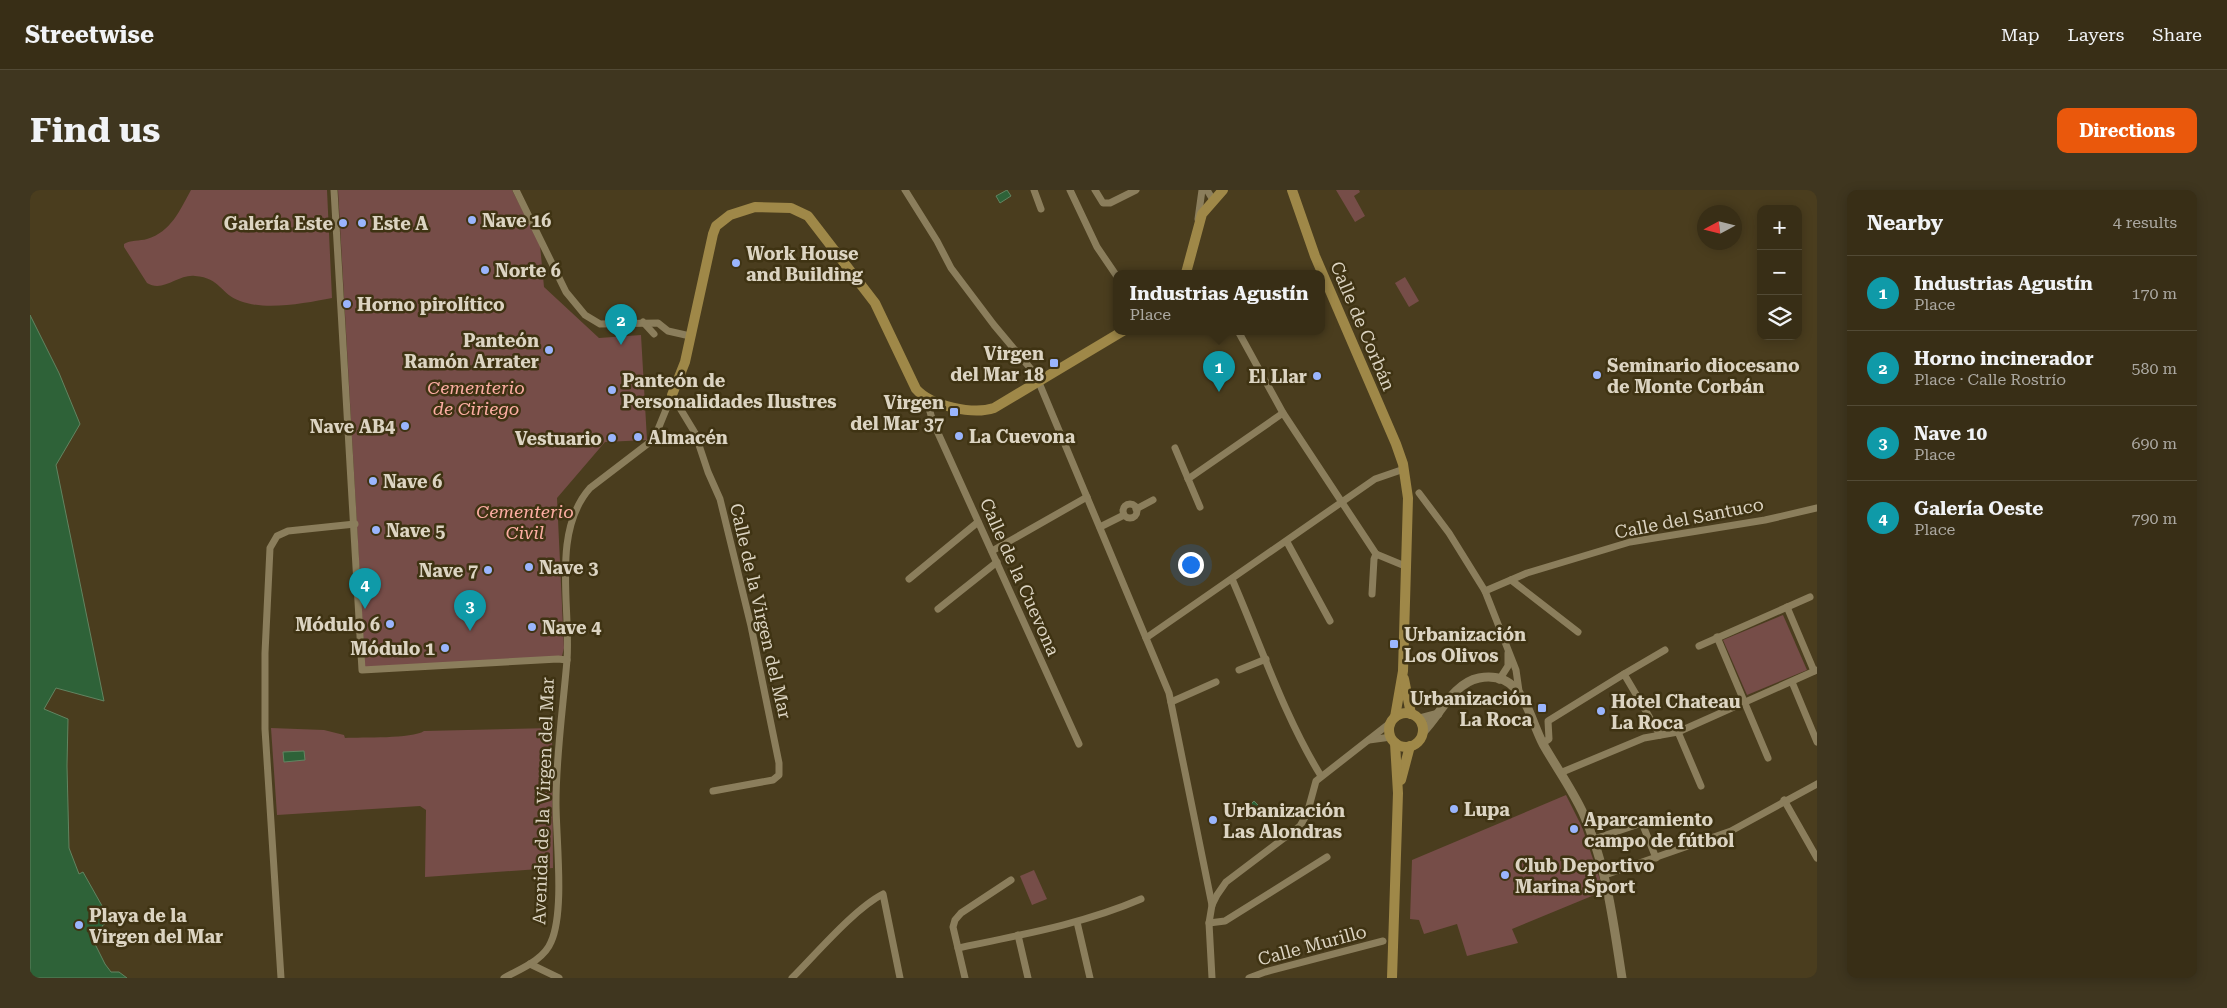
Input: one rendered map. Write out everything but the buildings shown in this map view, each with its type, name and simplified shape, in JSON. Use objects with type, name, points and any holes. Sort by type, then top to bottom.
[{"type":"main road","points":[[1187,270],[1202,214],[1223,190]]},
{"type":"main road","name":"Calle de Corbán","points":[[1295,193],[1321,270]]},
{"type":"main road","name":"Avenida de la Virgen del Mar","points":[[672,395],[685,362],[709,246],[716,226],[730,215],[741,210],[773,206],[791,208],[808,216],[858,279],[878,309],[916,389],[926,398]]},
{"type":"main road","name":"Calle de Corbán","points":[[1325,280],[1404,467],[1408,498],[1403,671]]},
{"type":"main road","points":[[926,398],[965,410],[987,410],[1116,335]]},
{"type":"main road","points":[[1393,740],[1404,746],[1410,746],[1420,740],[1423,732],[1407,702],[1403,671]]},
{"type":"main road","points":[[1392,978],[1398,793],[1393,740],[1389,730],[1393,720],[1403,671]]},
{"type":"main road","points":[[1393,720],[1403,714],[1415,717]]},
{"type":"main road","points":[[1398,793],[1410,746]]},
{"type":"street","points":[[334,190],[355,524],[362,670],[558,658],[567,660]]},
{"type":"street","points":[[516,190],[544,243],[553,268],[566,292],[580,311],[600,324],[658,323],[668,330],[690,336]]},
{"type":"street","points":[[905,190],[937,241],[950,268],[1036,375],[1166,684],[1212,905],[1209,923],[1212,978]]},
{"type":"street","points":[[1034,190],[1040,209]]},
{"type":"street","points":[[1070,190],[1097,247],[1113,271]]},
{"type":"street","points":[[1095,190],[1103,203],[1110,203],[1136,190]]},
{"type":"street","points":[[1198,224],[1202,190]]},
{"type":"street","points":[[1207,190],[1213,200]]},
{"type":"street","points":[[643,322],[654,334]]},
{"type":"street","points":[[1240,335],[1283,413],[1376,554],[1406,566]]},
{"type":"street","name":"Avenida de la Virgen del Mar","points":[[504,978],[530,964],[551,944],[557,921],[556,793],[560,707],[567,660],[566,566],[570,536],[577,507],[581,498],[600,479],[646,447],[654,439],[672,395]]},
{"type":"street","name":"Calle de la Virgen del Mar","points":[[672,395],[695,433],[708,472],[720,499],[751,626],[780,764],[780,775],[773,780],[713,791]]},
{"type":"street","name":"Calle de la Cuevona","points":[[926,398],[933,422],[1079,744]]},
{"type":"street","points":[[933,422],[932,413],[942,404]]},
{"type":"street","points":[[1188,479],[1283,413]]},
{"type":"street","points":[[1175,448],[1200,508]]},
{"type":"street","points":[[1146,638],[1287,542],[1375,479],[1404,467]]},
{"type":"street","points":[[1419,493],[1449,533],[1485,591],[1508,650],[1514,681],[1543,743],[1583,812],[1606,875],[1622,978]]},
{"type":"street","points":[[992,551],[1088,497]]},
{"type":"street","points":[[1100,527],[1124,515],[1127,518],[1133,518],[1136,514],[1136,509],[1153,500]]},
{"type":"street","name":"Calle del Santuco","points":[[1485,591],[1527,573],[1630,542],[1765,520],[1817,508]]},
{"type":"street","points":[[909,579],[978,522]]},
{"type":"street","points":[[281,978],[265,729],[264,653],[270,548],[277,536],[288,531],[355,524]]},
{"type":"street","points":[[1287,542],[1330,621]]},
{"type":"street","points":[[1372,594],[1376,554]]},
{"type":"street","points":[[938,610],[997,562]]},
{"type":"street","points":[[1232,579],[1311,760],[1320,776]]},
{"type":"street","points":[[1511,580],[1578,632]]},
{"type":"street","points":[[1699,646],[1810,597]]},
{"type":"street","points":[[1560,772],[1644,738],[1678,732],[1816,671],[1787,607]]},
{"type":"street","points":[[1717,637],[1768,758]]},
{"type":"street","points":[[1499,680],[1508,666],[1508,650]]},
{"type":"street","points":[[1543,743],[1549,739],[1548,721],[1666,650]]},
{"type":"street","points":[[1239,670],[1266,659]]},
{"type":"street","points":[[1624,674],[1660,735]]},
{"type":"street","points":[[1423,732],[1465,683],[1477,678],[1492,677],[1499,680],[1514,681]]},
{"type":"street","points":[[1171,702],[1216,682]]},
{"type":"street","points":[[1792,682],[1817,742]]},
{"type":"street","points":[[1415,717],[1438,714]]},
{"type":"street","points":[[1212,905],[1223,886],[1300,826],[1306,814],[1316,781],[1320,776],[1393,720]]},
{"type":"street","points":[[1678,732],[1701,786]]},
{"type":"street","points":[[1369,740],[1393,740]]},
{"type":"street","points":[[1606,875],[1731,831],[1784,800],[1817,784]]},
{"type":"street","points":[[1784,800],[1817,858]]},
{"type":"street","points":[[1594,839],[1642,823],[1656,858]]},
{"type":"street","points":[[1209,923],[1225,921],[1327,857]]},
{"type":"street","points":[[1207,878],[1212,884],[1223,886]]},
{"type":"street","points":[[965,978],[953,927],[954,920],[961,913],[1010,880]]},
{"type":"street","points":[[792,978],[849,922],[875,898],[883,894],[900,978]]},
{"type":"street","points":[[958,948],[1077,922],[1112,912],[1141,899]]},
{"type":"street","points":[[1077,922],[1090,978]]},
{"type":"street","points":[[1018,935],[1028,978]]},
{"type":"street","name":"Calle Murillo","points":[[1249,978],[1266,975],[1383,941]]},
{"type":"street","points":[[530,964],[559,978]]},
{"type":"green space","points":[[191,190],[327,190],[332,298],[274,306],[250,304],[240,301],[204,277],[189,276],[159,286],[147,283],[124,247],[124,244],[155,236],[169,226]]},
{"type":"green space","name":"Cementerio de Ciriego","points":[[338,190],[512,190],[540,245],[544,287],[599,338],[641,335],[647,440],[605,442],[557,498],[564,648],[562,656],[365,668]]},
{"type":"green space","points":[[1336,190],[1359,190],[1360,192],[1354,196],[1365,216],[1355,222]]},
{"type":"green space","points":[[1405,277],[1419,301],[1409,307],[1395,283]]},
{"type":"green space","points":[[1783,615],[1807,670],[1747,695],[1723,640]]},
{"type":"green space","points":[[271,728],[324,730],[344,735],[345,738],[398,736],[418,734],[424,731],[552,728],[553,868],[425,877],[426,810],[420,806],[277,815]]},
{"type":"green space","name":"Club Deportivo Marina Sport","points":[[1566,795],[1582,827],[1604,891],[1512,929],[1518,943],[1467,956],[1457,924],[1424,934],[1419,920],[1410,919],[1412,860]]},
{"type":"green space","points":[[1034,870],[1047,899],[1032,905],[1020,876]]},
{"type":"shaded area","points":[[1007,190],[1011,196],[1000,203],[996,196]]},
{"type":"shaded area","points":[[30,315],[59,373],[80,424],[56,465],[104,701],[56,688],[44,709],[68,719],[69,848],[79,874],[83,872],[110,920],[102,926],[105,935],[96,937],[93,940],[111,972],[119,972],[127,978],[30,978]]},
{"type":"shaded area","points":[[304,751],[305,760],[284,762],[283,752]]},
{"type":"shaded area","points":[[1254,801],[1260,807],[1247,820],[1241,814]]},
{"type":"place","name":"Nave 16","points":[[472,220]]},
{"type":"place","name":"Galería Este","points":[[343,223]]},
{"type":"place","name":"Este A","points":[[362,223]]},
{"type":"place","name":"Work House and Building","points":[[736,263]]},
{"type":"place","name":"Norte 6","points":[[485,270]]},
{"type":"place","name":"Horno pirolítico","points":[[347,304]]},
{"type":"place","name":"Horno incinerador","points":[[621,345]]},
{"type":"place","name":"Panteón Ramón Arrater","points":[[549,350]]},
{"type":"place","name":"Virgen del Mar 18","points":[[1054,363]]},
{"type":"place","name":"Seminario diocesano de Monte Corbán","points":[[1597,375]]},
{"type":"place","name":"El Llar","points":[[1317,376]]},
{"type":"place","name":"Panteón de Personalidades Ilustres","points":[[612,390]]},
{"type":"place","name":"Industrias Agustín","points":[[1219,392]]},
{"type":"place","name":"Virgen del Mar 37","points":[[954,412]]},
{"type":"place","name":"Nave AB4","points":[[405,426]]},
{"type":"place","name":"La Cuevona","points":[[959,436]]},
{"type":"place","name":"Almacén","points":[[638,437]]},
{"type":"place","name":"Vestuario","points":[[612,438]]},
{"type":"place","name":"Nave 6","points":[[373,481]]},
{"type":"place","name":"Nave 5","points":[[376,530]]},
{"type":"place","name":"Nave 3","points":[[529,567]]},
{"type":"place","name":"Nave 7","points":[[488,570]]},
{"type":"place","name":"Galería Oeste","points":[[365,609]]},
{"type":"place","name":"Módulo 6","points":[[390,624]]},
{"type":"place","name":"Nave 4","points":[[532,627]]},
{"type":"place","name":"Nave 10","points":[[470,631]]},
{"type":"place","name":"Urbanización Los Olivos","points":[[1394,644]]},
{"type":"place","name":"Módulo 1","points":[[445,648]]},
{"type":"place","name":"Urbanización La Roca","points":[[1542,708]]},
{"type":"place","name":"Hotel Chateau La Roca","points":[[1601,711]]},
{"type":"place","name":"Lupa","points":[[1454,809]]},
{"type":"place","name":"Urbanización Las Alondras","points":[[1213,820]]},
{"type":"place","name":"Aparcamiento campo de fútbol","points":[[1574,829]]},
{"type":"place","name":"Club Deportivo Marina Sport","points":[[1505,875]]},
{"type":"place","name":"Playa de la Virgen del Mar","points":[[79,925]]},
{"type":"park label","name":"Cementerio Civil","points":[[525,521]]}]
